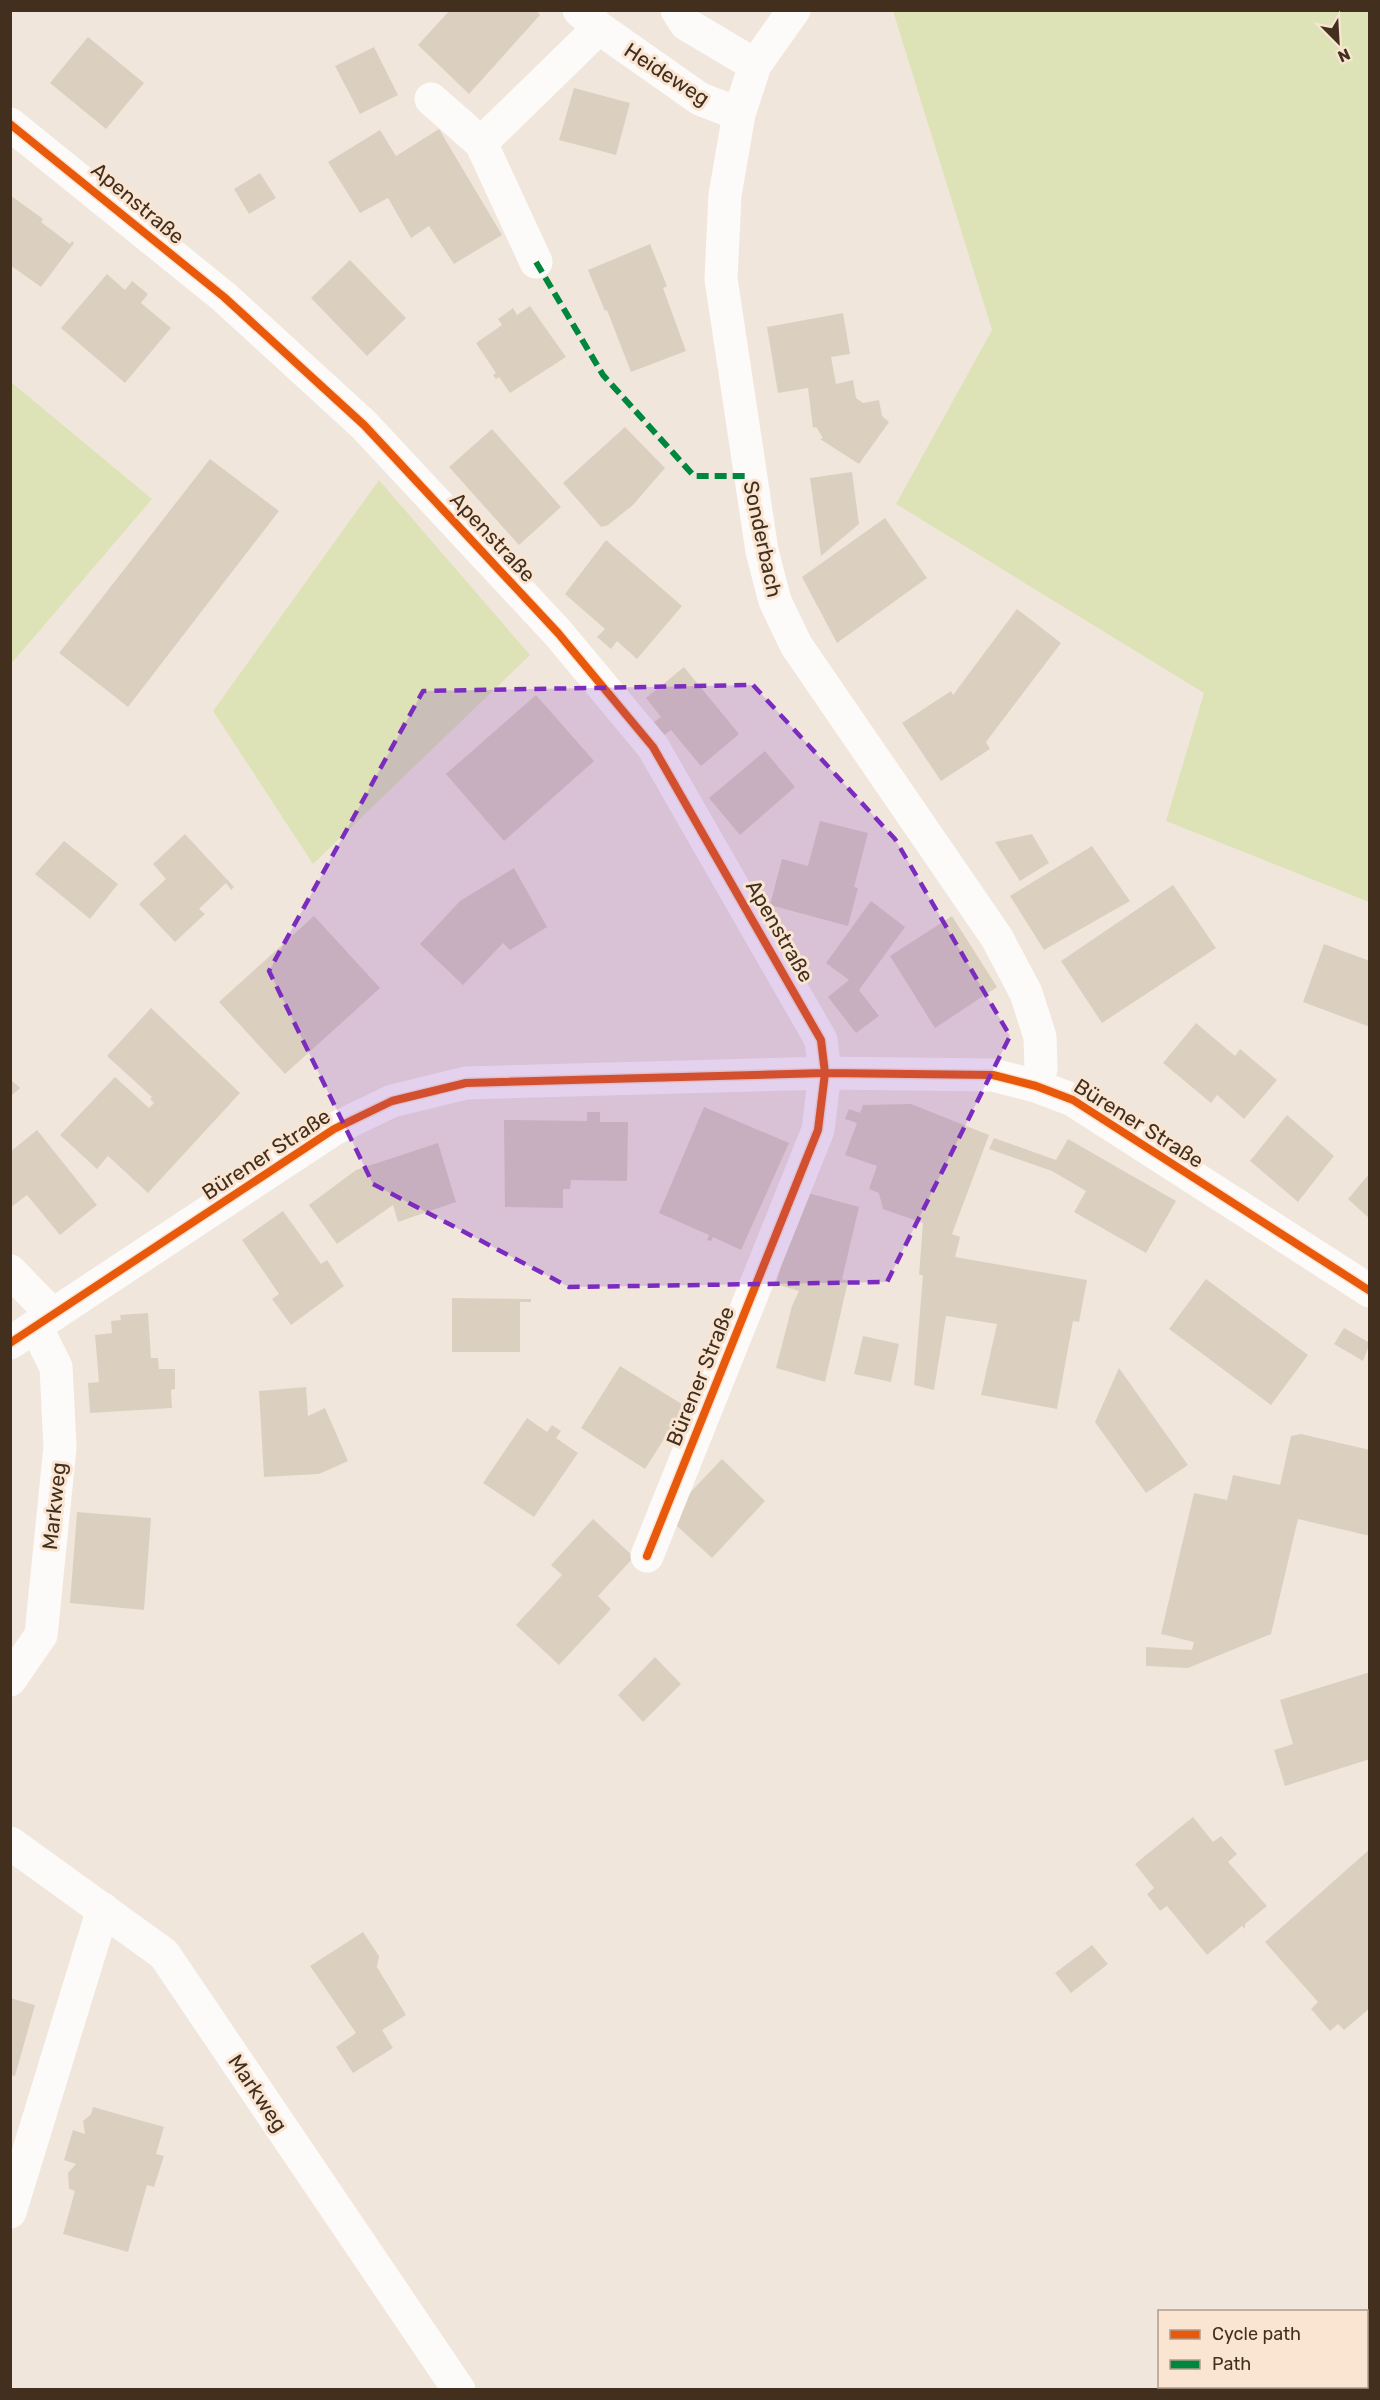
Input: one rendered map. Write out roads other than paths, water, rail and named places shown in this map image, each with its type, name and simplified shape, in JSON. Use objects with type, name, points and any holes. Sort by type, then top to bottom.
[{"type":"street","points":[[677,10],[686,24],[755,65]]},
{"type":"street","name":"Sonderbach","points":[[794,10],[755,65],[739,114],[725,195],[722,279],[762,551],[775,601],[796,645],[997,938],[1026,993],[1040,1037],[1041,1068],[1036,1086]]},
{"type":"street","name":"Heideweg","points":[[481,142],[589,19],[700,99],[739,114]]},
{"type":"street","points":[[431,99],[481,142],[536,262]]},
{"type":"street","name":"Apenstraße","points":[[10,124],[224,297],[364,424],[558,633],[653,747],[821,1040],[825,1073]]},
{"type":"street","name":"Bürener Straße","points":[[647,1556],[818,1130],[825,1073]]},
{"type":"street","name":"Bürener Straße","points":[[33,1329],[334,1129],[392,1101],[466,1083],[825,1073],[993,1075],[1036,1086],[1073,1100],[1365,1279]]},
{"type":"street","name":"Markweg","points":[[10,1271],[33,1329],[56,1367],[60,1447],[41,1635],[10,1680]]},
{"type":"street","name":"Markweg","points":[[10,1843],[164,1954],[459,2390]]},
{"type":"street","points":[[10,2212],[103,1909]]}]
